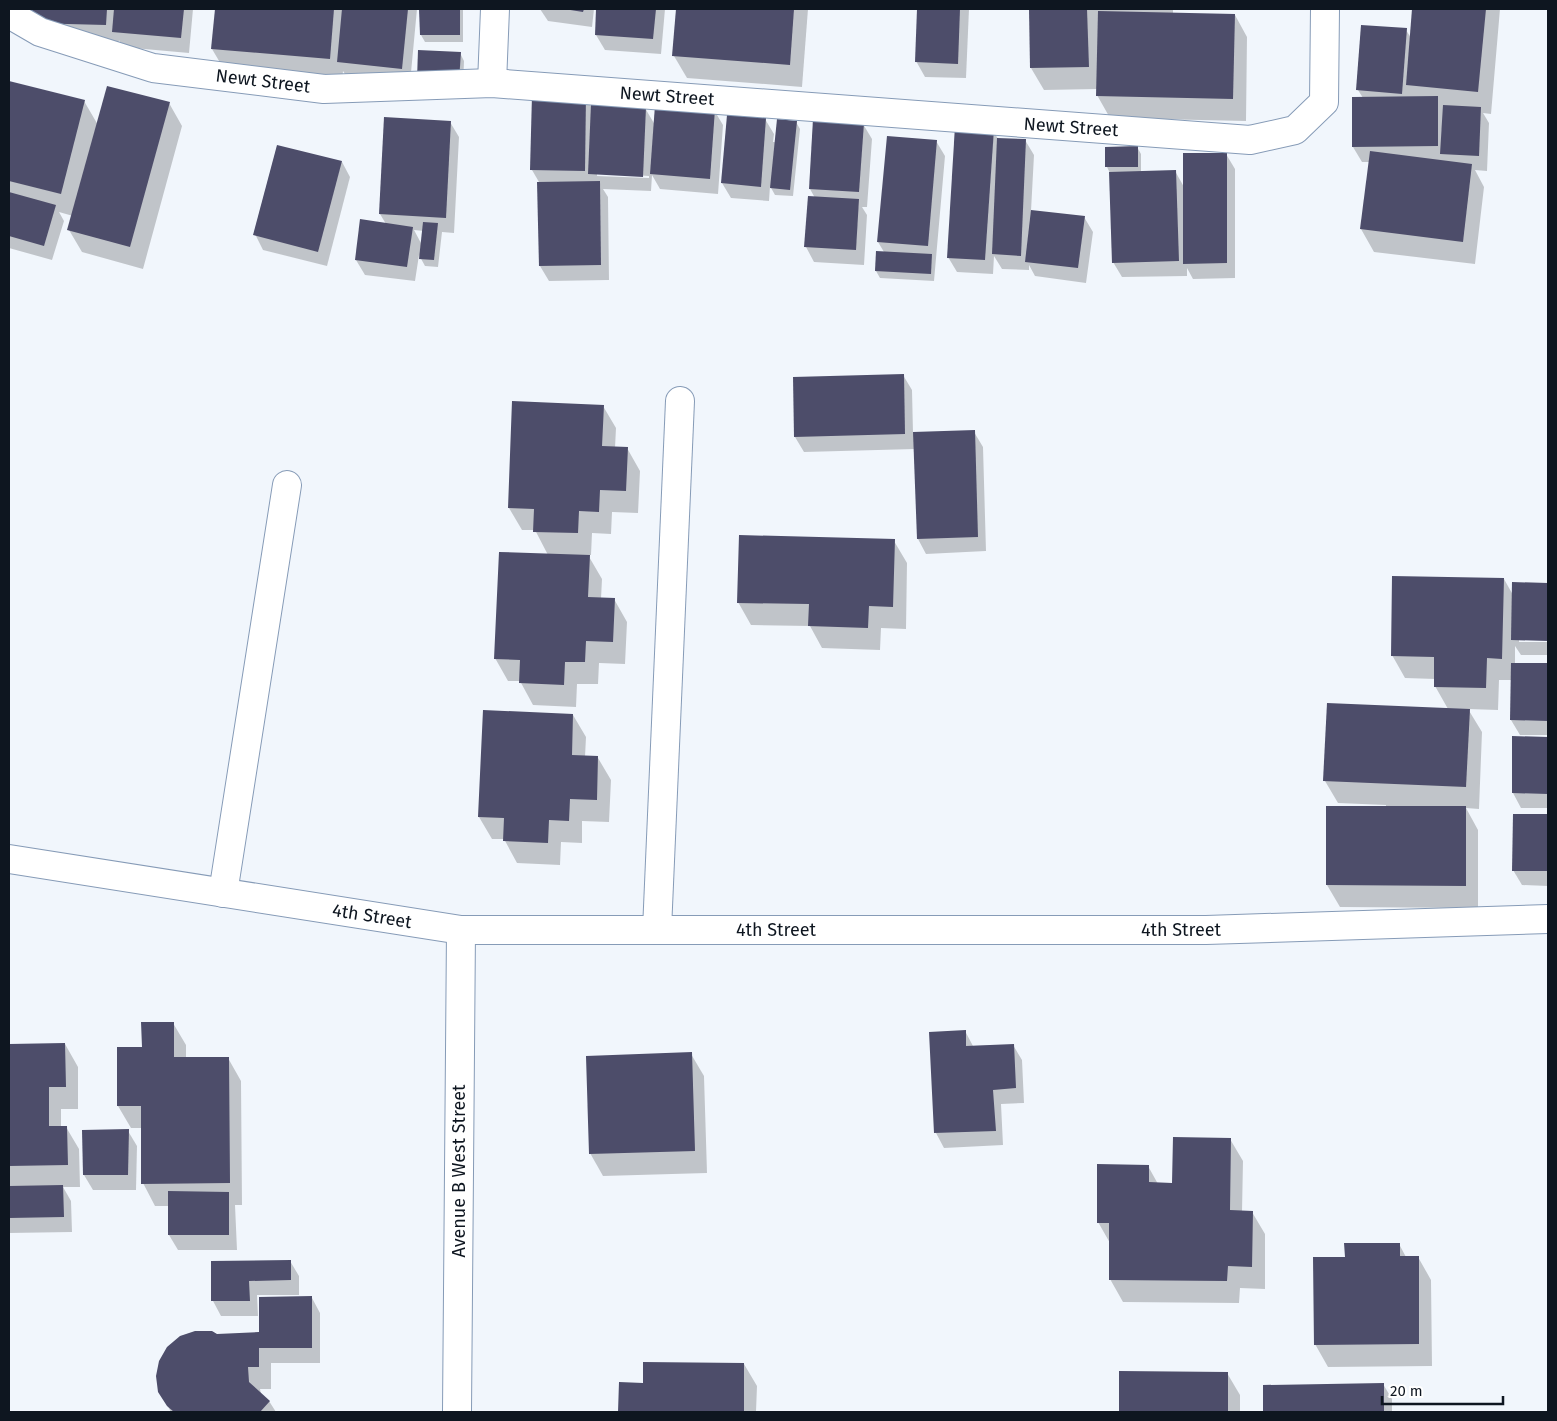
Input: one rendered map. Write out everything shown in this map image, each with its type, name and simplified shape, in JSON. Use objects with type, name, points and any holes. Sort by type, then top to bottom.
[{"type":"street","points":[[492,83],[494,9]]},
{"type":"street","name":"Newt Street","points":[[9,14],[40,32],[153,68],[324,89],[492,83],[1250,140],[1295,130],[1324,102],[1325,9]]},
{"type":"street","points":[[657,930],[680,401]]},
{"type":"street","points":[[223,893],[287,486]]},
{"type":"street","name":"4th Street","points":[[9,859],[461,930],[1206,930],[1548,919]]},
{"type":"street","name":"Avenue B West Street","points":[[457,1412],[461,930]]},
{"type":"building","points":[[30,9],[107,9],[106,25],[29,23]]},
{"type":"building","points":[[114,9],[184,9],[181,38],[112,32]]},
{"type":"building","points":[[215,9],[334,9],[330,59],[211,49]]},
{"type":"building","points":[[342,9],[408,9],[402,69],[337,62]]},
{"type":"building","points":[[419,9],[460,9],[460,35],[420,35]]},
{"type":"building","points":[[564,9],[584,9],[583,12]]},
{"type":"building","points":[[596,9],[656,9],[653,39],[595,35]]},
{"type":"building","points":[[676,9],[794,9],[790,65],[672,56]]},
{"type":"building","points":[[917,9],[960,9],[958,64],[915,62]]},
{"type":"building","points":[[1029,9],[1087,9],[1089,67],[1030,68]]},
{"type":"building","points":[[1412,9],[1486,9],[1478,92],[1406,85]]},
{"type":"building","points":[[1098,11],[1235,14],[1233,99],[1096,96]]},
{"type":"building","points":[[1361,25],[1407,28],[1402,94],[1356,90]]},
{"type":"building","points":[[418,50],[461,52],[459,81],[417,79]]},
{"type":"building","points":[[9,81],[85,100],[61,194],[9,181]]},
{"type":"building","points":[[107,86],[170,102],[130,247],[67,230]]},
{"type":"building","points":[[532,95],[586,95],[585,171],[530,170]]},
{"type":"building","points":[[1438,96],[1438,146],[1352,147],[1352,97]]},
{"type":"building","points":[[591,104],[646,107],[643,177],[588,174]]},
{"type":"building","points":[[655,105],[715,109],[710,179],[650,174]]},
{"type":"building","points":[[1443,105],[1481,107],[1479,156],[1440,154]]},
{"type":"building","points":[[727,115],[766,118],[761,187],[721,183]]},
{"type":"building","points":[[384,117],[451,121],[446,218],[379,214]]},
{"type":"building","points":[[777,119],[797,121],[790,190],[770,188]]},
{"type":"building","points":[[813,119],[864,123],[859,192],[809,189]]},
{"type":"building","points":[[955,126],[994,129],[985,260],[947,258]]},
{"type":"building","points":[[887,136],[937,140],[928,246],[877,242]]},
{"type":"building","points":[[997,138],[1026,139],[1021,256],[992,254]]},
{"type":"building","points":[[277,145],[342,161],[318,252],[253,235]]},
{"type":"building","points":[[1138,146],[1138,167],[1105,167],[1105,147]]},
{"type":"building","points":[[1370,151],[1472,164],[1463,242],[1360,229]]},
{"type":"building","points":[[1183,153],[1227,153],[1227,263],[1183,264]]},
{"type":"building","points":[[1176,170],[1179,261],[1112,263],[1109,172]]},
{"type":"building","points":[[600,181],[601,265],[539,266],[537,182]]},
{"type":"building","points":[[9,192],[56,205],[44,246],[9,236]]},
{"type":"building","points":[[808,196],[859,199],[856,250],[804,247]]},
{"type":"building","points":[[1031,210],[1085,216],[1078,268],[1025,262]]},
{"type":"building","points":[[360,219],[413,227],[407,267],[355,260]]},
{"type":"building","points":[[423,222],[438,223],[434,260],[419,259]]},
{"type":"building","points":[[876,251],[932,254],[931,274],[875,271]]},
{"type":"building","points":[[904,374],[905,434],[794,437],[793,377]]},
{"type":"building","points":[[512,401],[604,405],[602,446],[628,447],[626,491],[600,490],[599,512],[579,511],[578,533],[533,532],[534,509],[508,508]]},
{"type":"building","points":[[975,430],[978,537],[917,539],[913,432]]},
{"type":"building","points":[[739,535],[895,539],[893,607],[869,606],[868,628],[808,626],[809,604],[737,603]]},
{"type":"building","points":[[499,552],[590,555],[588,597],[615,598],[613,642],[586,641],[585,662],[565,662],[564,685],[519,683],[520,660],[494,659]]},
{"type":"building","points":[[1392,576],[1504,578],[1502,659],[1487,658],[1486,688],[1434,687],[1434,657],[1391,656]]},
{"type":"building","points":[[1512,582],[1548,583],[1548,641],[1511,640]]},
{"type":"building","points":[[1511,663],[1548,663],[1548,721],[1510,720]]},
{"type":"building","points":[[1327,703],[1470,709],[1466,787],[1323,781]]},
{"type":"building","points":[[483,710],[573,714],[572,755],[598,756],[597,800],[570,799],[569,821],[549,820],[548,843],[503,841],[504,818],[478,817]]},
{"type":"building","points":[[1512,736],[1548,737],[1548,794],[1512,793]]},
{"type":"building","points":[[1326,806],[1466,806],[1466,886],[1326,885]]},
{"type":"building","points":[[1513,814],[1548,814],[1548,871],[1512,871]]},
{"type":"building","points":[[141,1022],[174,1022],[174,1057],[229,1057],[230,1183],[141,1184],[141,1106],[117,1106],[117,1047],[142,1047]]},
{"type":"building","points":[[966,1030],[966,1046],[1014,1044],[1016,1088],[993,1090],[996,1131],[934,1133],[929,1032]]},
{"type":"building","points":[[65,1043],[66,1087],[49,1087],[49,1126],[67,1126],[68,1165],[9,1166],[9,1044]]},
{"type":"building","points":[[692,1052],[695,1151],[589,1154],[586,1056]]},
{"type":"building","points":[[129,1129],[128,1175],[83,1175],[82,1130]]},
{"type":"building","points":[[1173,1137],[1231,1138],[1230,1210],[1253,1211],[1252,1267],[1228,1266],[1227,1281],[1109,1280],[1109,1223],[1097,1223],[1097,1164],[1149,1165],[1149,1182],[1172,1183]]},
{"type":"building","points":[[63,1185],[64,1217],[9,1218],[9,1186]]},
{"type":"building","points":[[168,1191],[229,1192],[229,1235],[168,1235]]},
{"type":"building","points":[[1344,1243],[1400,1243],[1400,1256],[1419,1256],[1419,1344],[1314,1345],[1313,1257],[1345,1257]]},
{"type":"building","points":[[291,1260],[291,1280],[249,1281],[250,1301],[211,1301],[211,1261]]},
{"type":"building","points":[[312,1296],[312,1348],[259,1348],[259,1367],[248,1367],[249,1382],[270,1401],[260,1412],[174,1412],[167,1406],[158,1392],[156,1376],[159,1361],[167,1347],[180,1336],[195,1331],[212,1331],[217,1334],[259,1332],[259,1297]]},
{"type":"building","points":[[643,1362],[744,1363],[744,1412],[618,1412],[619,1382],[643,1383]]},
{"type":"building","points":[[1119,1371],[1228,1372],[1228,1412],[1119,1412]]},
{"type":"building","points":[[1384,1383],[1384,1412],[1263,1412],[1263,1385]]}]
